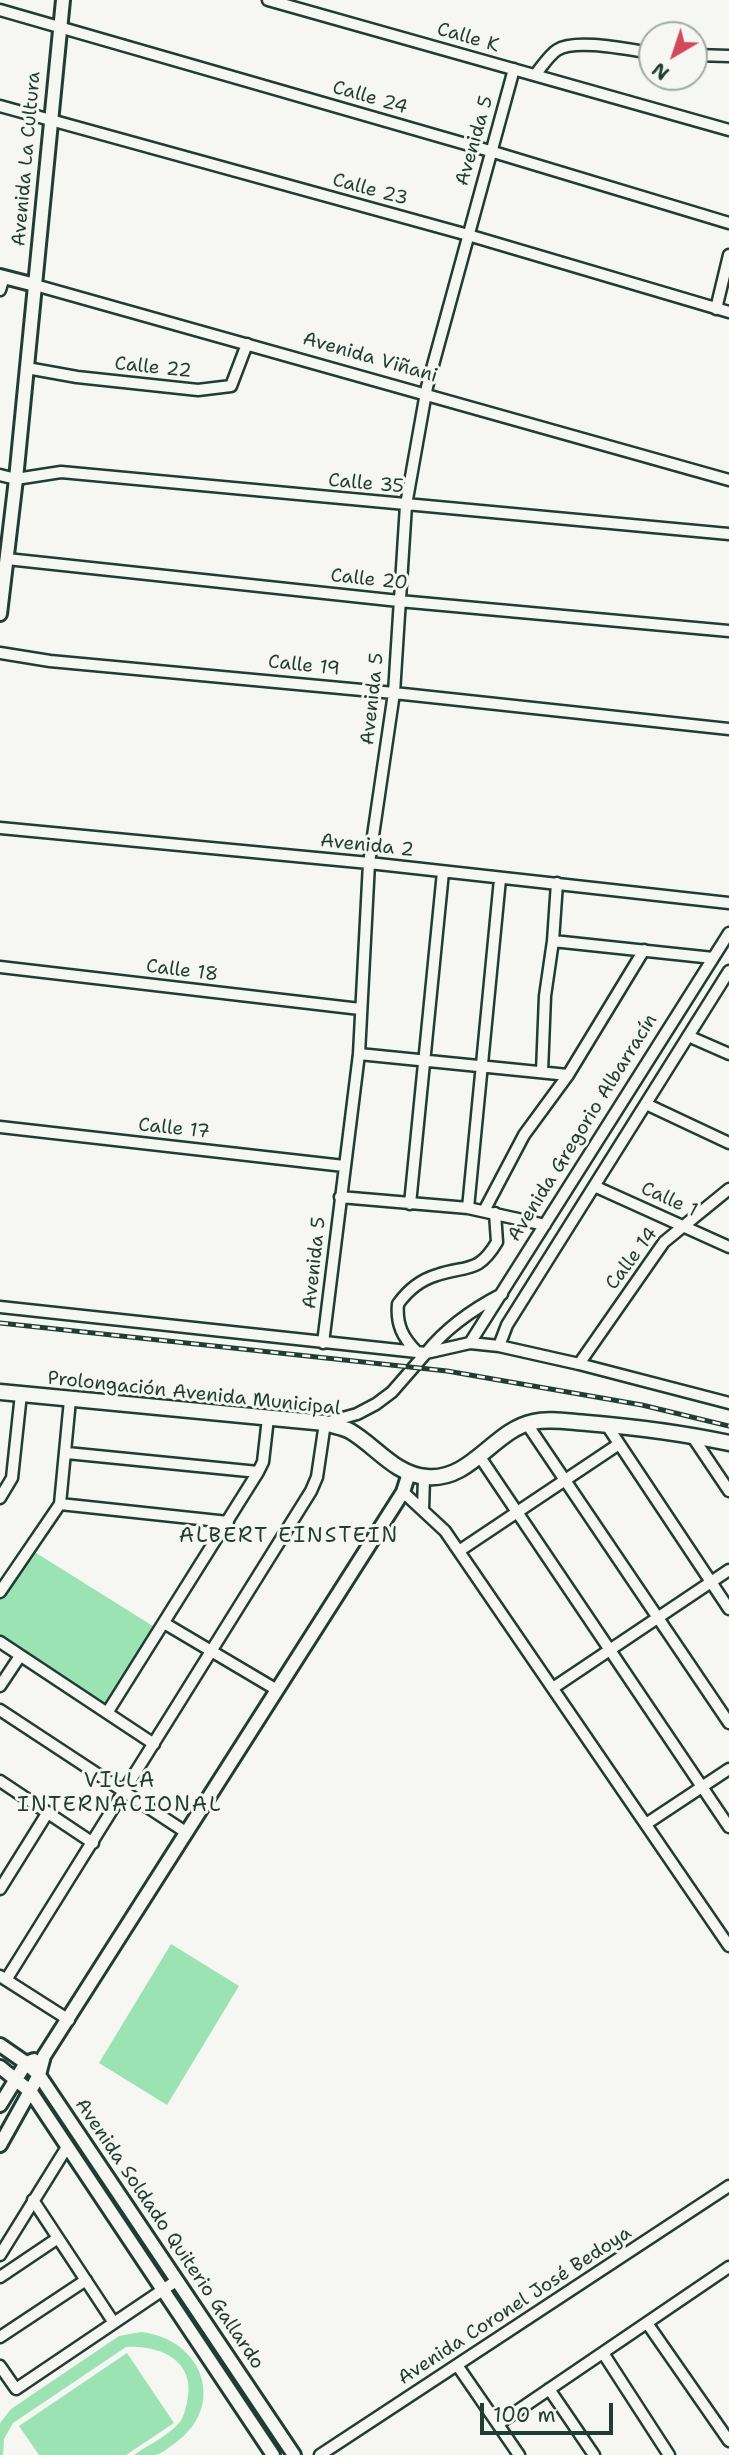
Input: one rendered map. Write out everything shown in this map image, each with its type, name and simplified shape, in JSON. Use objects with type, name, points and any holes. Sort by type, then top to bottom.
[{"type":"main road","name":"Prolongación Avenida Municipal","points":[[0,1392],[325,1423],[349,1430],[409,1473],[424,1477],[447,1475],[480,1457],[508,1435],[535,1421],[606,1424],[691,1435],[729,1443]]},
{"type":"street","name":"Avenida La Cultura","points":[[0,614],[16,479],[63,0]]},
{"type":"street","name":"Calle K","points":[[268,0],[729,130]]},
{"type":"street","name":"Calle 24","points":[[0,10],[729,223]]},
{"type":"street","points":[[535,75],[557,50],[570,46],[638,51]]},
{"type":"street","points":[[708,55],[729,56]]},
{"type":"street","name":"Avenida 5","points":[[323,1343],[359,1054],[369,863],[394,693],[406,505],[426,394],[514,69]]},
{"type":"street","name":"Calle 23","points":[[0,106],[468,235],[729,312]]},
{"type":"street","points":[[716,309],[729,255]]},
{"type":"street","name":"Avenida Viñani","points":[[1,281],[35,285],[729,480]]},
{"type":"street","name":"Calle 22","points":[[27,368],[77,377],[198,390],[231,386],[247,344]]},
{"type":"street","name":"Calle 35","points":[[0,475],[16,479],[61,472],[729,534]]},
{"type":"street","name":"Calle 20","points":[[7,559],[399,601],[729,631]]},
{"type":"street","name":"Calle 19","points":[[0,653],[50,661],[394,693],[729,729]]},
{"type":"street","name":"Avenida 2","points":[[0,828],[369,863],[729,903]]},
{"type":"street","points":[[410,1204],[443,872]]},
{"type":"street","points":[[468,1208],[500,879]]},
{"type":"street","points":[[541,1072],[545,996],[553,941],[557,883]]},
{"type":"street","name":"Avenida Gregorio Albarracín","points":[[470,1343],[729,933]]},
{"type":"street","points":[[553,941],[713,958]]},
{"type":"street","points":[[422,1353],[402,1334],[398,1324],[398,1304],[411,1289],[428,1278],[460,1271],[483,1261],[497,1242],[489,1212],[524,1135],[568,1075],[644,950]]},
{"type":"street","name":"Calle 18","points":[[0,967],[360,1009]]},
{"type":"street","name":"Avenida Gregorio Albarracín","points":[[499,1346],[507,1325],[729,971]]},
{"type":"street","points":[[688,1036],[729,1055]]},
{"type":"street","points":[[359,1054],[568,1075]]},
{"type":"street","points":[[646,1104],[729,1143]]},
{"type":"street","name":"Calle 17","points":[[0,1127],[344,1166]]},
{"type":"street","name":"Calle 1","points":[[594,1186],[729,1247]]},
{"type":"street","name":"Calle 14","points":[[579,1364],[656,1253],[683,1225],[729,1189]]},
{"type":"street","points":[[340,1197],[468,1208],[545,1225]]},
{"type":"street","points":[[69,2020],[3,1978],[124,1794],[311,1491],[317,1477],[325,1423],[357,1414],[376,1404],[392,1392],[422,1353],[465,1316],[502,1294]]},
{"type":"street","points":[[0,1307],[422,1353],[470,1343],[499,1346],[729,1403]]},
{"type":"street","points":[[0,1498],[12,1478],[21,1394]]},
{"type":"street","points":[[0,1592],[60,1504],[70,1400]]},
{"type":"street","points":[[107,1713],[258,1472],[263,1462],[268,1418]]},
{"type":"street","points":[[527,1424],[729,1723]]},
{"type":"street","points":[[606,1424],[729,1609]]},
{"type":"street","points":[[691,1435],[729,1491]]},
{"type":"street","points":[[459,1551],[619,1444]]},
{"type":"street","points":[[67,1452],[258,1472]]},
{"type":"street","points":[[480,1457],[729,1826]]},
{"type":"street","points":[[0,2145],[31,2092],[44,2056],[403,1492],[409,1473]]},
{"type":"street","points":[[423,1510],[424,1477]]},
{"type":"street","points":[[403,1492],[445,1531],[729,1946]]},
{"type":"street","points":[[60,1504],[228,1522]]},
{"type":"street","points":[[553,1688],[729,1570]]},
{"type":"street","points":[[164,1623],[277,1690]]},
{"type":"street","points":[[0,1642],[154,1744]]},
{"type":"street","points":[[0,1686],[20,1656]]},
{"type":"street","points":[[0,1710],[187,1833]]},
{"type":"street","points":[[646,1824],[729,1769]]},
{"type":"street","points":[[2,1785],[93,1843]]},
{"type":"street","points":[[0,1889],[48,1812]]},
{"type":"street","name":"Avenida Soldado Quiterio Gallardo","points":[[0,2045],[39,2075],[294,2455]]},
{"type":"street","points":[[0,2105],[26,2063],[44,2056]]},
{"type":"street","name":"Avenida Soldado Quiterio Gallardo","points":[[0,2067],[31,2092],[273,2455]]},
{"type":"street","points":[[0,2255],[67,2147]]},
{"type":"street","name":"Avenida Coronel José Bedoya","points":[[320,2455],[729,2186]]},
{"type":"street","points":[[33,2200],[114,2323]]},
{"type":"street","points":[[0,2277],[58,2238]]},
{"type":"street","points":[[498,2424],[729,2267]]},
{"type":"street","points":[[0,2337],[86,2280]]},
{"type":"street","points":[[0,2365],[16,2389],[176,2281]]},
{"type":"street","points":[[647,2323],[729,2441]]},
{"type":"street","points":[[603,2353],[669,2455]]},
{"type":"street","points":[[457,2365],[519,2455]]},
{"type":"street","points":[[549,2389],[594,2455]]},
{"type":"green space","points":[[33,1551],[156,1628],[106,1707],[0,1636],[0,1599]]},
{"type":"green space","points":[[171,1944],[239,1986],[167,2105],[99,2063]]},
{"type":"green space","points":[[141,2332],[162,2337],[180,2347],[193,2360],[201,2376],[204,2394],[200,2411],[191,2429],[174,2444],[155,2455],[134,2455],[181,2421],[189,2388],[187,2376],[173,2358],[163,2353],[152,2349],[126,2347],[13,2423],[4,2439],[3,2455],[0,2455],[0,2423],[11,2409],[119,2336]]},
{"type":"green space","points":[[127,2353],[174,2423],[126,2455],[39,2455],[19,2426]]},
{"type":"railway","points":[[0,1323],[447,1371],[642,1405],[729,1426]]},
{"type":"district","name":"ALBERT EINSTEIN","points":[[289,1537]]},
{"type":"district","name":"VILLA INTERNACIONAL","points":[[120,1794]]}]
